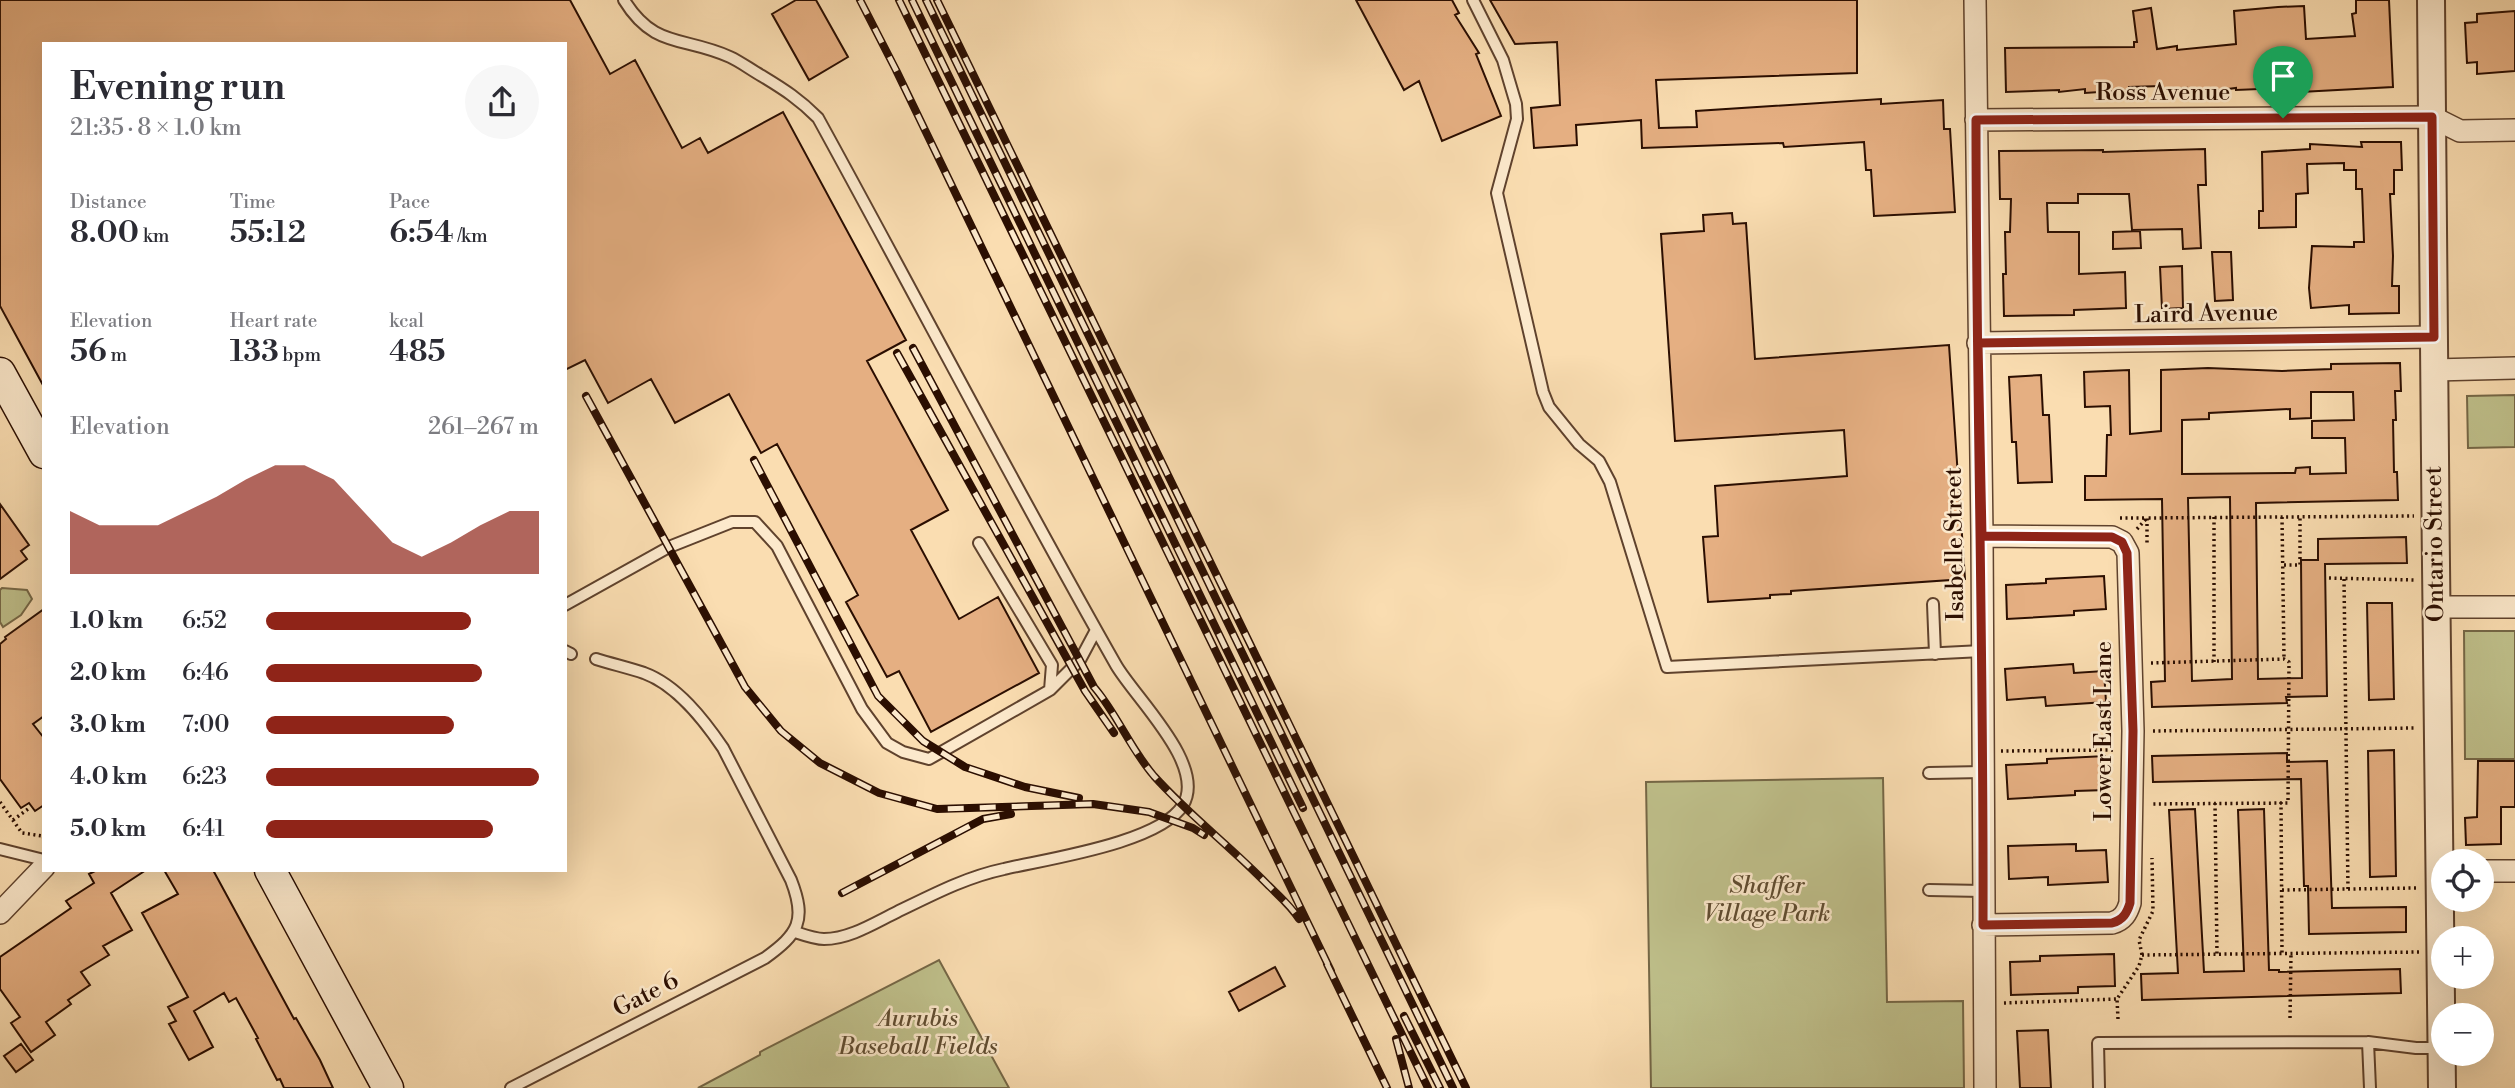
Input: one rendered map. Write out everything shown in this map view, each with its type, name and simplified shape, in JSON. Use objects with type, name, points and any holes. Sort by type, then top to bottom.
[{"type":"main road","points":[[0,373],[42,449]]},
{"type":"main road","points":[[271,872],[388,1088]]},
{"type":"street","name":"Isabelle Street","points":[[1975,0],[1985,1088]]},
{"type":"street","name":"Ontario Street","points":[[2431,0],[2435,849]]},
{"type":"street","name":"Ross Avenue","points":[[1976,120],[2432,117],[2460,131],[2515,131]]},
{"type":"street","name":"Laird Avenue","points":[[1978,343],[2434,337]]},
{"type":"street","points":[[2434,370],[2515,368]]},
{"type":"street","points":[[1982,536],[2129,536]]},
{"type":"street","name":"Lower East Lane","points":[[1983,925],[2112,923],[2122,919],[2128,912],[2133,731],[2127,553],[2129,536]]},
{"type":"street","points":[[2436,607],[2515,607]]},
{"type":"street","points":[[0,913],[42,869]]},
{"type":"street","points":[[2494,872],[2515,871]]},
{"type":"street","name":"Ontario Street","points":[[2437,912],[2441,1003]]},
{"type":"street","name":"Ontario Street","points":[[2442,1066],[2442,1088]]},
{"type":"lane","points":[[596,659],[647,674],[690,706],[713,734],[723,748],[790,880],[799,911],[795,932],[822,939],[850,933],[962,881],[986,873],[1114,844],[1169,819],[1183,805],[1187,793],[1188,780],[1176,749],[1120,672],[1096,630],[1019,493],[818,118],[790,93],[732,58],[653,32],[643,25],[624,0]]},
{"type":"lane","points":[[1473,0],[1503,60],[1516,104],[1517,119],[1497,193],[1543,392],[1549,407],[1579,444],[1599,461],[1610,482],[1667,667],[1982,651]]},
{"type":"lane","points":[[567,604],[669,547],[732,522],[755,522],[777,546],[862,709],[887,743],[904,752],[929,759],[1050,690],[1080,660],[1096,630]]},
{"type":"lane","points":[[979,543],[1052,665],[1050,690]]},
{"type":"lane","points":[[1933,604],[1935,654]]},
{"type":"lane","points":[[1929,773],[1983,772]]},
{"type":"lane","points":[[0,849],[42,860]]},
{"type":"lane","points":[[1929,890],[1983,891]]},
{"type":"lane","name":"Gate 6","points":[[511,1088],[765,958],[786,943],[795,932]]},
{"type":"lane","points":[[2099,1088],[2098,1043],[2368,1042],[2431,1048]]},
{"type":"lane","points":[[2368,1042],[2370,1088]]},
{"type":"path","points":[[2129,536],[2147,518],[2419,516]]},
{"type":"path","points":[[2214,517],[2214,662]]},
{"type":"path","points":[[2282,517],[2284,659]]},
{"type":"path","points":[[2284,565],[2300,565],[2300,517]]},
{"type":"path","points":[[2329,578],[2418,580]]},
{"type":"path","points":[[2344,579],[2348,890]]},
{"type":"path","points":[[2149,663],[2284,659],[2289,662],[2288,803],[2152,804]]},
{"type":"path","points":[[2145,731],[2421,728]]},
{"type":"path","points":[[1995,751],[2118,750]]},
{"type":"path","points":[[0,802],[22,833],[42,836]]},
{"type":"path","points":[[2215,803],[2217,954]]},
{"type":"path","points":[[2281,803],[2282,953]]},
{"type":"path","points":[[13,820],[28,809]]},
{"type":"path","points":[[2282,890],[2348,890],[2431,878]]},
{"type":"path","points":[[2118,1019],[2117,999],[2140,966],[2142,955],[2422,951]]},
{"type":"path","points":[[2290,1018],[2291,953]]},
{"type":"path","points":[[2003,1003],[2117,999]]},
{"type":"green space","points":[[2515,395],[2515,447],[2468,448],[2467,396]]},
{"type":"green space","points":[[2,588],[27,590],[32,599],[21,615],[3,627],[0,622]]},
{"type":"green space","points":[[2464,631],[2515,631],[2515,759],[2465,759]]},
{"type":"green space","name":"Shaffer Village Park","points":[[1883,778],[1887,1002],[1963,1001],[1964,1088],[1651,1088],[1646,782]]},
{"type":"green space","name":"Aurubis Baseball Fields","points":[[939,960],[1009,1088],[698,1088],[760,1055],[760,1052]]},
{"type":"building","points":[[0,0],[570,0],[610,74],[635,60],[682,148],[700,138],[708,153],[783,112],[906,340],[867,361],[948,510],[911,530],[959,619],[998,597],[1039,673],[931,732],[899,671],[887,677],[846,602],[858,595],[777,444],[761,453],[729,394],[675,423],[651,379],[608,403],[585,360],[567,369],[567,42],[42,42],[42,383],[0,306]]},
{"type":"building","points":[[796,0],[816,0],[848,57],[809,80],[772,14]]},
{"type":"building","points":[[1356,0],[1452,0],[1459,13],[1455,15],[1479,53],[1476,54],[1501,116],[1442,141],[1419,81],[1404,90]]},
{"type":"building","points":[[1490,0],[1857,0],[1857,73],[1656,80],[1659,128],[1697,127],[1696,111],[1881,99],[1881,104],[1943,100],[1944,129],[1950,129],[1955,212],[1874,216],[1871,170],[1866,170],[1864,142],[1784,147],[1783,143],[1642,148],[1641,120],[1576,125],[1577,145],[1534,148],[1531,108],[1560,105],[1557,42],[1515,44]]},
{"type":"building","points":[[2356,0],[2389,0],[2393,87],[2283,93],[2283,88],[2213,91],[2213,88],[2187,91],[2187,88],[2162,91],[2161,86],[2085,93],[2085,89],[2006,92],[2005,48],[2134,47],[2134,42],[2137,42],[2133,11],[2151,8],[2157,49],[2177,46],[2177,50],[2236,44],[2234,11],[2278,7],[2304,6],[2306,39],[2355,36],[2352,14],[2356,13]]},
{"type":"building","points":[[2515,11],[2515,71],[2477,74],[2477,62],[2467,63],[2465,23],[2477,22],[2477,14]]},
{"type":"building","points":[[2361,142],[2401,142],[2402,170],[2394,170],[2394,194],[2390,194],[2392,286],[2399,286],[2399,313],[2349,314],[2349,305],[2311,308],[2309,288],[2312,246],[2354,247],[2354,242],[2364,242],[2362,189],[2356,189],[2356,170],[2344,170],[2344,163],[2307,164],[2308,193],[2296,194],[2296,227],[2259,228],[2259,211],[2263,211],[2262,152],[2310,149],[2310,144],[2362,147]]},
{"type":"building","points":[[2205,149],[2206,185],[2198,185],[2201,248],[2183,249],[2182,229],[2132,230],[2129,194],[2078,194],[2078,203],[2047,203],[2048,232],[2079,232],[2079,274],[2125,272],[2126,308],[2074,310],[2074,315],[2004,316],[2005,232],[2010,232],[2011,199],[2000,199],[1999,151]]},
{"type":"building","points":[[1732,213],[1733,224],[1746,223],[1755,359],[1949,345],[1965,579],[1791,591],[1791,594],[1770,595],[1770,598],[1708,602],[1703,537],[1718,536],[1715,486],[1847,476],[1844,430],[1675,441],[1661,234],[1704,231],[1703,215]]},
{"type":"building","points":[[2140,231],[2141,248],[2113,249],[2113,232]]},
{"type":"building","points":[[2212,252],[2231,252],[2233,300],[2215,301]]},
{"type":"building","points":[[2182,266],[2183,308],[2162,309],[2160,267]]},
{"type":"building","points":[[2400,363],[2401,391],[2395,391],[2396,420],[2393,420],[2394,472],[2397,472],[2398,500],[2256,503],[2258,679],[2302,678],[2301,560],[2318,560],[2318,539],[2406,537],[2407,563],[2325,564],[2327,696],[2286,697],[2287,703],[2152,707],[2151,682],[2165,681],[2162,499],[2085,500],[2085,476],[2106,476],[2107,435],[2111,435],[2110,406],[2085,407],[2084,372],[2129,370],[2130,434],[2161,431],[2161,370],[2208,368],[2282,371],[2331,369],[2331,364]],"holes":[[[2311,392],[2353,392],[2354,420],[2312,421],[2312,438],[2345,438],[2346,473],[2310,474],[2310,467],[2296,468],[2295,473],[2182,474],[2182,420],[2209,419],[2209,413],[2290,409],[2290,419],[2311,418]],[[2230,497],[2232,679],[2192,681],[2188,498]]]},
{"type":"building","points":[[2041,375],[2043,415],[2049,415],[2052,482],[2018,483],[2016,442],[2012,442],[2009,377]]},
{"type":"building","points":[[0,504],[29,545],[21,551],[27,559],[0,579]]},
{"type":"building","points":[[2104,576],[2106,609],[2074,611],[2074,615],[2007,619],[2006,585],[2046,583],[2046,579]]},
{"type":"building","points":[[2367,603],[2392,603],[2394,699],[2369,700]]},
{"type":"building","points":[[42,610],[42,717],[33,724],[42,735],[42,806],[35,811],[29,803],[21,808],[0,779],[0,644],[5,637]]},
{"type":"building","points":[[2073,664],[2074,673],[2104,671],[2106,702],[2046,706],[2045,697],[2007,700],[2005,669]]},
{"type":"building","points":[[2394,750],[2396,876],[2370,877],[2368,751]]},
{"type":"building","points":[[2287,753],[2287,762],[2327,761],[2332,908],[2406,907],[2406,932],[2309,934],[2308,886],[2304,886],[2301,779],[2153,782],[2152,756]]},
{"type":"building","points":[[2105,756],[2106,790],[2075,791],[2075,795],[2008,799],[2006,765],[2047,763],[2047,759]]},
{"type":"building","points":[[2478,761],[2515,761],[2515,807],[2501,807],[2501,844],[2466,845],[2465,818],[2477,817]]},
{"type":"building","points":[[2195,809],[2204,972],[2244,971],[2238,810],[2264,809],[2269,970],[2400,969],[2401,993],[2142,1000],[2141,974],[2178,973],[2169,810]]},
{"type":"building","points":[[2076,844],[2076,851],[2106,850],[2108,882],[2048,885],[2048,877],[2009,879],[2008,846]]},
{"type":"building","points":[[143,872],[111,893],[132,930],[103,946],[109,955],[81,972],[90,985],[68,1000],[71,1004],[46,1022],[55,1035],[31,1052],[11,1023],[20,1017],[0,989],[0,957],[71,908],[66,901],[94,883],[89,874]]},
{"type":"building","points":[[165,872],[214,872],[294,1019],[296,1018],[320,1060],[333,1088],[284,1088],[280,1079],[277,1080],[236,998],[229,1002],[224,993],[194,1011],[213,1047],[189,1060],[169,1024],[176,1021],[168,1007],[188,997],[142,913],[178,894]]},
{"type":"building","points":[[2114,954],[2115,986],[2078,987],[2078,993],[2011,995],[2010,962],[2040,961],[2040,956]]},
{"type":"building","points":[[1275,967],[1285,986],[1239,1011],[1229,992]]},
{"type":"building","points":[[2048,1030],[2051,1088],[2020,1088],[2017,1031]]},
{"type":"building","points":[[21,1044],[33,1060],[16,1072],[4,1056]]},
{"type":"railway","points":[[860,0],[1331,971]]},
{"type":"railway","points":[[899,0],[1428,1088]]},
{"type":"railway","points":[[912,0],[1303,808]]},
{"type":"railway","points":[[926,0],[1453,1088]]},
{"type":"railway","points":[[937,0],[1466,1088]]},
{"type":"railway","points":[[913,348],[1094,687],[1138,754],[1167,790],[1253,870],[1299,919]]},
{"type":"railway","points":[[897,353],[1085,691],[1114,733]]},
{"type":"railway","points":[[586,396],[745,687],[781,731],[820,763],[879,793],[937,809],[1093,804],[1149,812],[1193,828],[1204,835]]},
{"type":"railway","points":[[754,460],[878,696],[923,741],[965,767],[1025,787],[1079,798]]},
{"type":"railway","points":[[842,893],[983,819],[1011,814]]},
{"type":"railway","points":[[1327,964],[1387,1088]]},
{"type":"railway","points":[[1404,1016],[1440,1088]]},
{"type":"railway","points":[[1396,1039],[1409,1088]]},
{"type":"route","points":[[2283,118],[1976,120],[1978,343],[1982,536],[1983,925],[2112,923],[2122,919],[2128,912],[2133,731],[2127,553],[2122,542],[2112,537],[1982,536],[1980,439],[1978,343],[2434,337],[2432,117],[2283,118]]}]
